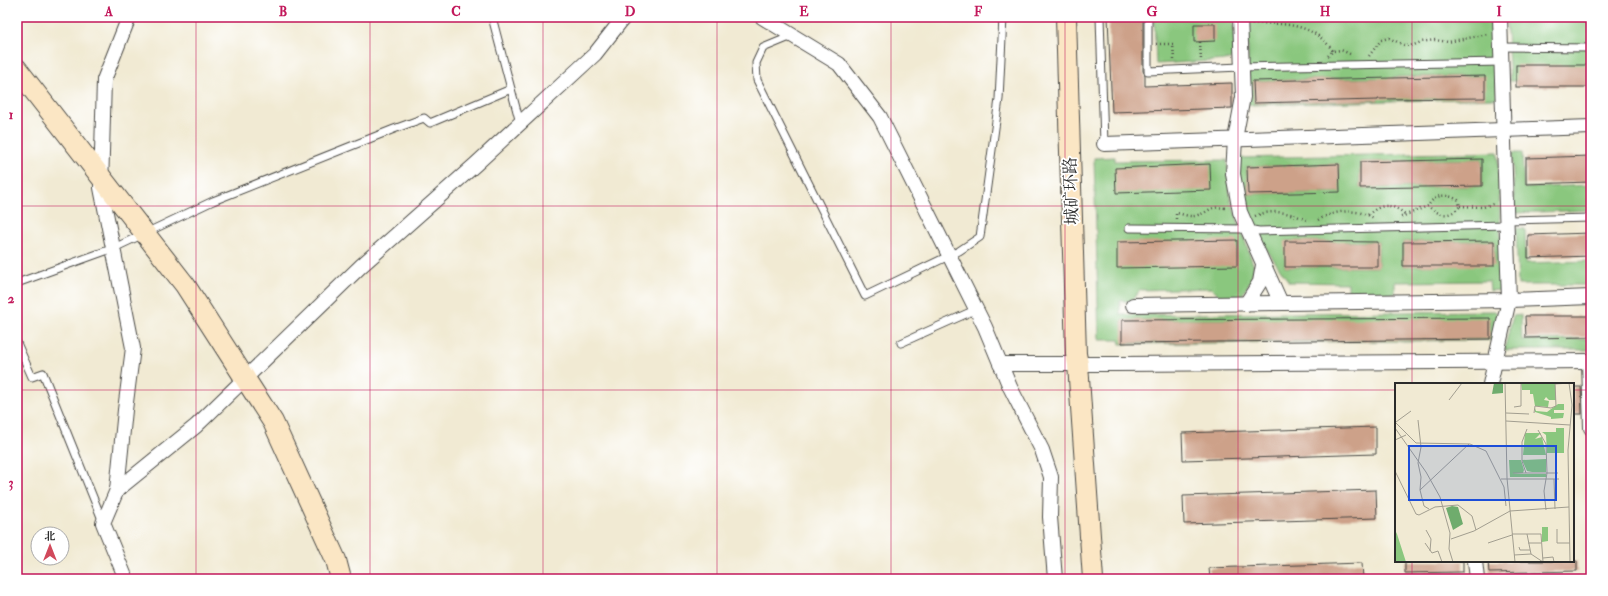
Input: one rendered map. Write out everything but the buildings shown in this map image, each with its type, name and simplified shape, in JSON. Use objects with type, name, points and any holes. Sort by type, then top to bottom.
[{"type":"street","points":[[126,579],[103,523],[117,490],[133,348],[101,188],[101,177],[104,80],[129,17]]},
{"type":"street","points":[[117,490],[196,426],[361,266],[595,54],[624,17]]},
{"type":"street","points":[[762,17],[839,64],[880,116],[950,255],[976,309],[1010,387],[1042,450],[1051,476],[1050,518],[1055,579]]},
{"type":"street","name":"城矿环路","points":[[1066,17],[1076,354],[1078,364],[1093,579]]},
{"type":"street","points":[[1490,383],[1509,300],[1500,17]]},
{"type":"street","points":[[1240,20],[1243,97],[1235,139],[1233,174],[1243,221],[1281,303]]},
{"type":"street","points":[[17,69],[185,285],[273,422],[336,560],[341,579]]},
{"type":"street","points":[[1104,144],[1591,127]]},
{"type":"street","points":[[1246,304],[1260,282],[1263,265]]},
{"type":"street","points":[[1133,305],[1509,300],[1591,297]]},
{"type":"street","points":[[1000,364],[1590,361],[1591,428]]},
{"type":"street","points":[[1475,562],[1477,579]]},
{"type":"lane","points":[[492,17],[520,123]]},
{"type":"lane","points":[[792,36],[763,48],[756,63],[757,80],[865,296],[950,255],[980,237],[999,99],[1003,17]]},
{"type":"lane","points":[[1100,17],[1104,144]]},
{"type":"lane","points":[[1148,17],[1148,71],[1241,67],[1502,62]]},
{"type":"lane","points":[[1501,47],[1591,48]]},
{"type":"lane","points":[[17,284],[114,248],[213,202],[394,129],[424,118],[430,123],[511,89]]},
{"type":"lane","points":[[1129,228],[1176,228],[1243,221],[1259,231],[1384,228],[1591,218]]},
{"type":"lane","points":[[901,343],[976,309]]},
{"type":"lane","points":[[17,343],[32,377],[43,373],[103,523]]},
{"type":"path","points":[[1240,20],[1290,24],[1311,31],[1328,44],[1333,51]]},
{"type":"path","points":[[1364,58],[1368,58],[1381,40],[1389,38],[1406,46],[1414,45],[1420,42],[1435,40],[1448,42],[1501,33]]},
{"type":"path","points":[[1200,42],[1201,69]]},
{"type":"path","points":[[1148,44],[1173,44],[1174,70]]},
{"type":"path","points":[[1323,65],[1333,51],[1341,50],[1355,57]]},
{"type":"path","points":[[1400,217],[1428,206],[1432,198],[1442,195],[1452,196],[1458,200],[1460,206]]},
{"type":"path","points":[[1460,206],[1483,207],[1494,204],[1506,195]]},
{"type":"path","points":[[1368,215],[1376,208],[1384,206],[1399,209],[1406,215]]},
{"type":"path","points":[[1428,206],[1439,214],[1447,215],[1455,212],[1460,206]]},
{"type":"path","points":[[1176,228],[1176,213],[1191,216],[1199,215],[1214,207],[1227,208],[1243,221],[1262,213],[1278,212],[1293,214],[1306,219],[1311,224]]},
{"type":"path","points":[[1302,230],[1326,215],[1342,211],[1368,215],[1380,222],[1384,228]]},
{"type":"green space","points":[[1154,17],[1233,17],[1235,54],[1230,60],[1156,64]]},
{"type":"green space","points":[[1248,17],[1254,17],[1254,22],[1347,20],[1347,17],[1363,17],[1364,19],[1493,17],[1497,98],[1248,105]],"holes":[[[1484,76],[1393,98],[1393,77]],[[1377,78],[1378,100],[1254,103],[1253,81]]]},
{"type":"green space","points":[[1506,17],[1591,17],[1591,79],[1510,81]]},
{"type":"green space","points":[[1498,152],[1502,284],[1500,290],[1490,291],[1489,281],[1395,282],[1395,294],[1348,295],[1348,283],[1289,282],[1265,247],[1246,210],[1240,183],[1240,158]],"holes":[[[1482,159],[1482,186],[1360,188],[1360,162]],[[1339,164],[1340,192],[1248,194],[1247,167]],[[1286,241],[1378,242],[1378,267],[1285,267]],[[1494,241],[1494,265],[1403,266],[1403,242]]]},
{"type":"green space","points":[[1512,153],[1522,153],[1524,188],[1591,185],[1591,210],[1515,213]]},
{"type":"green space","points":[[1115,157],[1115,161],[1227,160],[1230,198],[1254,267],[1251,280],[1241,297],[1222,298],[1211,288],[1140,290],[1131,301],[1120,301],[1120,315],[1495,311],[1498,315],[1495,340],[1120,344],[1119,340],[1099,340],[1094,158]],"holes":[[[1381,319],[1382,341],[1259,341]],[[1490,319],[1490,339],[1398,340],[1397,320]],[[1122,320],[1240,320],[1240,342],[1123,343]]]},
{"type":"green space","points":[[1516,228],[1525,229],[1526,263],[1591,261],[1591,285],[1518,285]]},
{"type":"green space","points":[[1521,315],[1522,340],[1591,339],[1591,350],[1504,350],[1513,316]]}]
